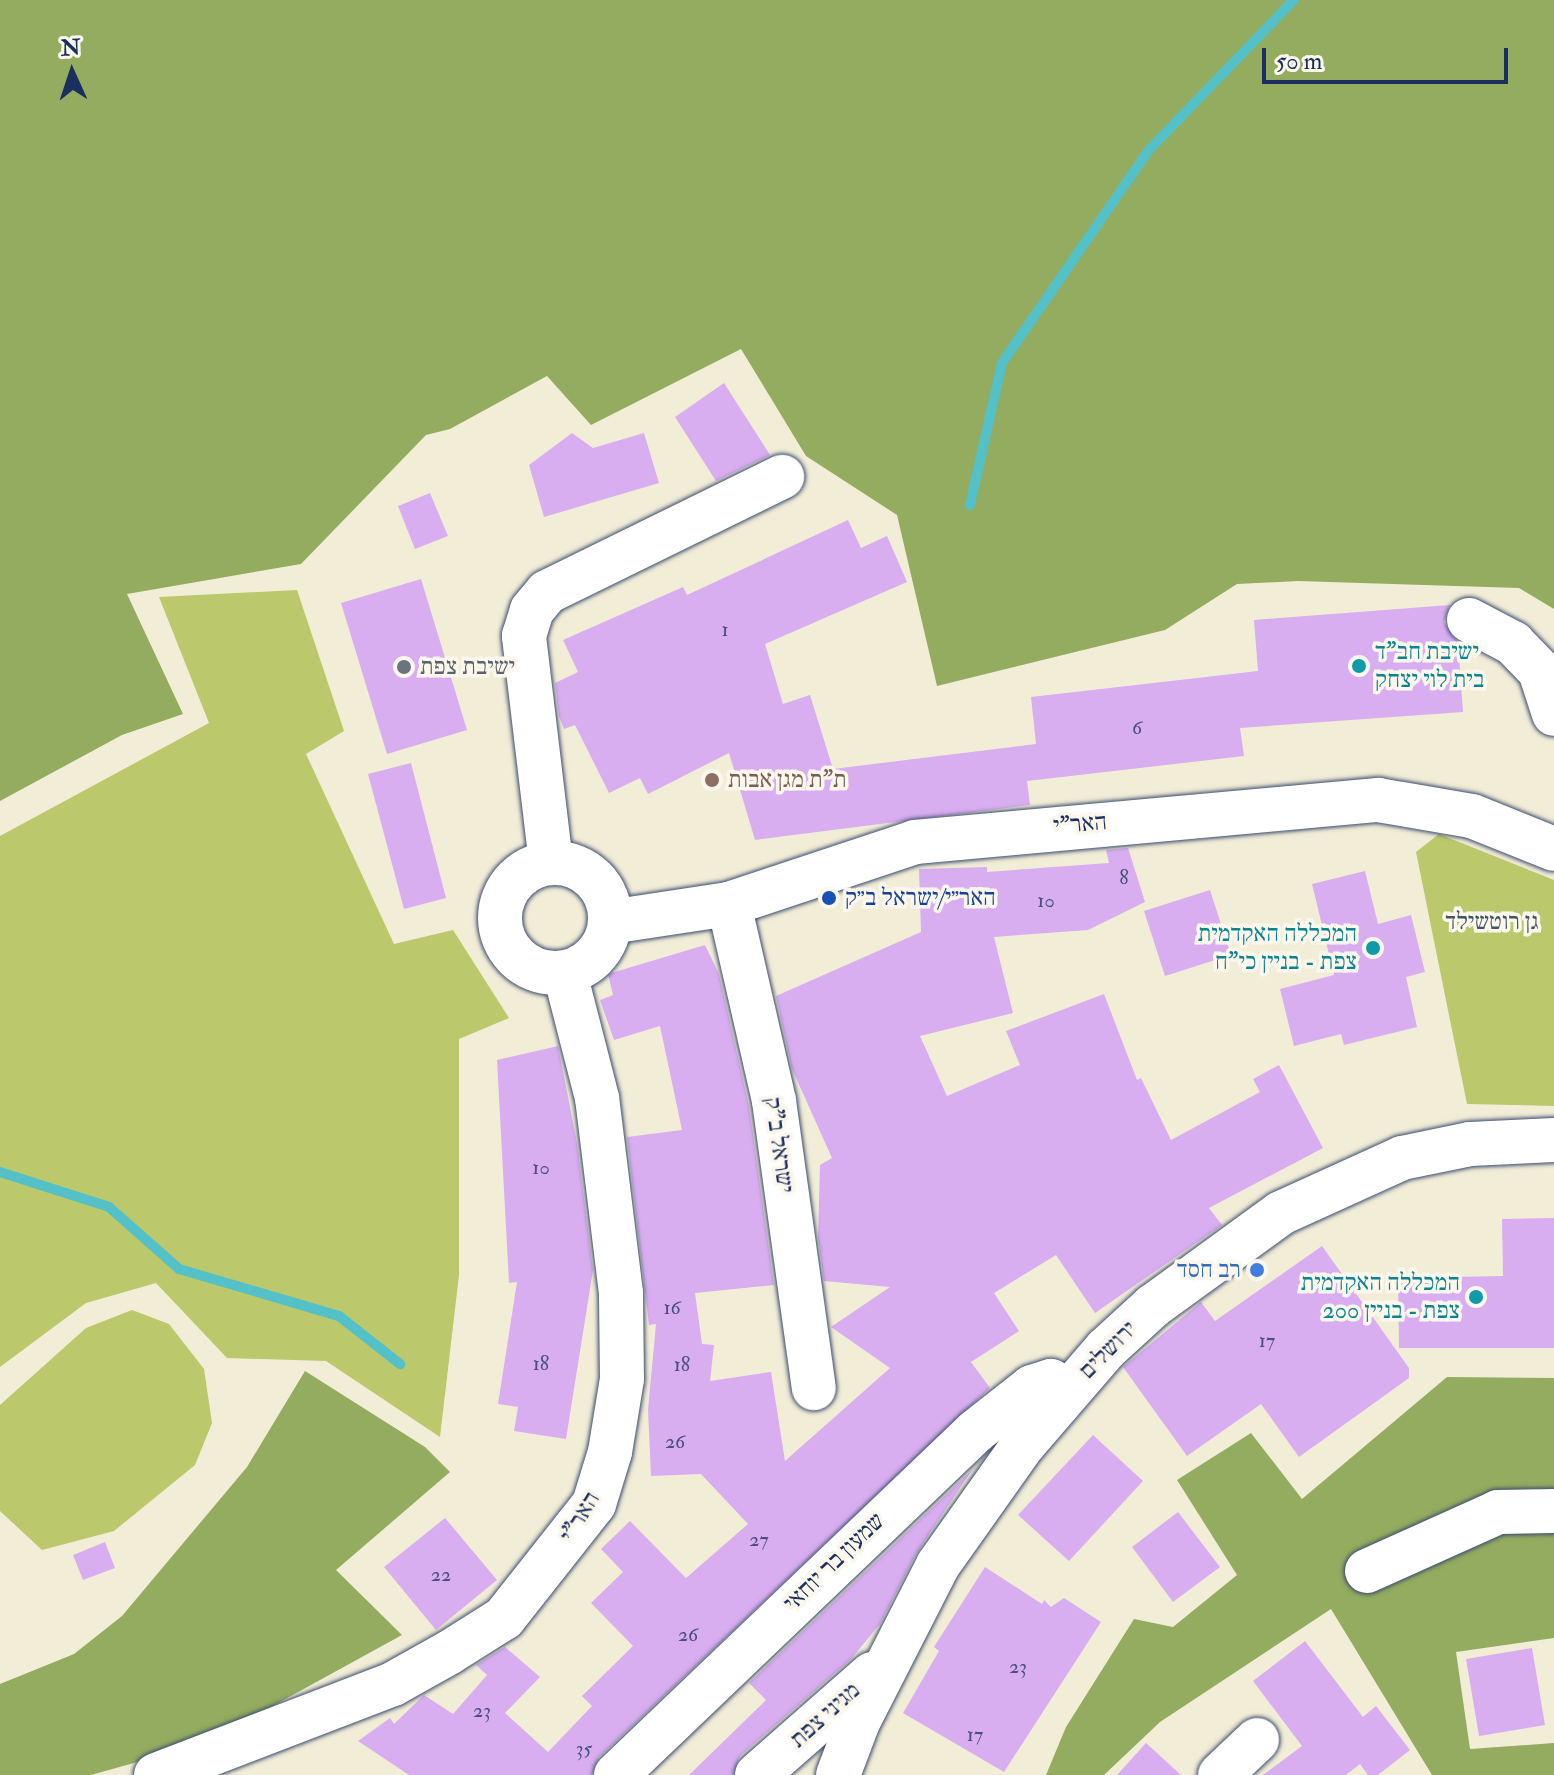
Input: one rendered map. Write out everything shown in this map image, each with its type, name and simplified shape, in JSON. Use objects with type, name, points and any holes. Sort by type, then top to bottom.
[{"type":"street","points":[[551,863],[524,636],[532,610],[547,592],[782,477]]},
{"type":"street","points":[[1469,620],[1513,643],[1540,671],[1554,714]]},
{"type":"street","name":"האר\"י","points":[[610,922],[729,904],[915,842],[1378,800],[1472,816],[1554,849]]},
{"type":"street","points":[[551,863],[585,873],[599,885],[610,922],[598,953],[565,973],[546,973],[522,964],[501,932],[499,913],[516,878],[551,863]]},
{"type":"street","name":"ישראל ב\"ק","points":[[729,904],[774,1101],[814,1388]]},
{"type":"street","name":"האר\"י","points":[[156,1775],[393,1684],[450,1652],[504,1618],[594,1504],[610,1452],[622,1379],[621,1293],[597,1098],[565,973]]},
{"type":"street","name":"ירושלים","points":[[838,1775],[938,1565],[1068,1391],[1153,1306],[1231,1244],[1281,1213],[1402,1158],[1470,1144],[1554,1140]]},
{"type":"street","name":"שמעון בר יוחאי","points":[[616,1775],[976,1431],[1032,1387],[1051,1381],[1068,1391]]},
{"type":"street","points":[[1367,1571],[1498,1512],[1554,1511]]},
{"type":"street","name":"מגיני צפת","points":[[757,1775],[893,1654]]},
{"type":"street","points":[[1220,1775],[1257,1740]]},
{"type":"green space","points":[[0,0],[1554,0],[1554,609],[1519,588],[1298,581],[1237,584],[1165,630],[937,686],[897,515],[806,456],[741,349],[591,425],[547,376],[450,429],[426,435],[301,564],[127,594],[183,714],[122,735],[0,801]]},
{"type":"green space","points":[[297,590],[344,731],[306,754],[394,944],[453,930],[509,1018],[459,1039],[459,1275],[440,1437],[326,1361],[227,1358],[156,1283],[86,1303],[0,1367],[0,836],[209,723],[159,597]]},
{"type":"green space","name":"גן רוטשילד","points":[[1439,834],[1554,880],[1554,1106],[1467,1104],[1416,852]]},
{"type":"green space","points":[[132,1310],[169,1324],[204,1369],[212,1423],[195,1465],[114,1531],[42,1550],[0,1511],[0,1405],[86,1328]]},
{"type":"green space","points":[[305,1371],[425,1447],[450,1472],[336,1570],[402,1635],[205,1743],[91,1775],[0,1775],[0,1684],[74,1654],[122,1616],[247,1467]]},
{"type":"green space","points":[[1447,1377],[1554,1378],[1554,1638],[1456,1652],[1470,1749],[1554,1743],[1554,1775],[1432,1775],[1331,1609],[1160,1722],[1104,1775],[1046,1775],[1066,1727],[1134,1619],[1173,1627],[1237,1575],[1177,1480],[1251,1433],[1302,1499]]},
{"type":"building","points":[[724,383],[770,455],[716,481],[675,417]]},
{"type":"building","points":[[572,433],[593,448],[644,433],[659,483],[544,517],[529,465]]},
{"type":"building","points":[[430,493],[448,536],[415,549],[398,506]]},
{"type":"building","points":[[848,520],[861,548],[887,536],[907,582],[765,644],[783,704],[810,695],[833,769],[1036,744],[1031,697],[1258,671],[1254,620],[1450,605],[1444,622],[1458,642],[1463,712],[1240,728],[1244,756],[1027,781],[1030,805],[755,840],[729,753],[648,794],[640,778],[609,793],[575,725],[564,729],[559,716],[555,683],[578,672],[563,640],[683,587],[687,595]]},
{"type":"building","name":"ישיבת צפת","points":[[421,579],[467,730],[387,754],[341,603]]},
{"type":"building","points":[[411,763],[446,898],[404,909],[368,774]]},
{"type":"building","points":[[1128,848],[1145,902],[1088,930],[994,937],[1013,1013],[920,1036],[947,1096],[1020,1065],[1006,1031],[1104,994],[1137,1080],[1141,1078],[1171,1140],[1260,1092],[1253,1079],[1279,1065],[1323,1148],[1209,1208],[1222,1225],[1095,1313],[1056,1255],[994,1293],[1019,1331],[971,1362],[990,1388],[599,1757],[592,1775],[409,1775],[358,1741],[390,1718],[394,1724],[424,1695],[453,1714],[487,1675],[476,1665],[505,1647],[540,1677],[505,1713],[548,1752],[592,1706],[582,1696],[633,1646],[591,1603],[623,1572],[601,1549],[630,1521],[686,1578],[748,1524],[701,1474],[651,1476],[648,1410],[656,1324],[649,1325],[627,1137],[682,1130],[660,1026],[614,1040],[600,1000],[613,995],[608,974],[705,945],[719,974],[749,1106],[774,1285],[695,1293],[702,1344],[714,1345],[710,1381],[771,1372],[785,1461],[890,1368],[831,1327],[890,1287],[824,1281],[818,1237],[820,1165],[832,1158],[792,1069],[776,996],[921,932],[919,869],[987,867],[987,872],[1109,863],[1106,850]]},
{"type":"building","name":"המכללה האקדמית צפת - בניין כי\"ח","points":[[1365,871],[1378,924],[1411,915],[1425,972],[1406,977],[1417,1027],[1344,1045],[1341,1034],[1294,1046],[1280,989],[1334,975],[1312,884]]},
{"type":"building","points":[[1210,890],[1231,955],[1165,976],[1144,911]]},
{"type":"building","points":[[558,1046],[577,1143],[593,1270],[566,1439],[514,1431],[518,1407],[498,1404],[517,1282],[509,1283],[497,1060]]},
{"type":"building","name":"המכללה האקדמית צפת - בניין 200","points":[[1554,1218],[1554,1348],[1399,1348],[1398,1278],[1503,1276],[1502,1219]]},
{"type":"building","points":[[1322,1246],[1409,1368],[1409,1378],[1299,1457],[1261,1404],[1187,1456],[1123,1367],[1201,1302],[1215,1321]]},
{"type":"building","points":[[1093,1435],[1143,1481],[1069,1561],[1018,1515]]},
{"type":"building","points":[[972,1470],[916,1554],[880,1624],[851,1659],[740,1756],[733,1775],[689,1775],[766,1700],[749,1683]]},
{"type":"building","points":[[1178,1512],[1220,1567],[1173,1602],[1132,1547]]},
{"type":"building","points":[[445,1518],[497,1580],[436,1630],[384,1567]]},
{"type":"building","points":[[105,1542],[115,1568],[83,1580],[73,1555]]},
{"type":"building","points":[[985,1567],[1042,1604],[1044,1600],[1051,1607],[1064,1598],[1101,1622],[1004,1772],[903,1713],[939,1651],[934,1647]]},
{"type":"building","points":[[1305,1641],[1363,1717],[1376,1706],[1410,1750],[1378,1775],[1368,1775],[1360,1764],[1346,1775],[1263,1775],[1302,1746],[1253,1681]]},
{"type":"building","points":[[1532,1648],[1545,1725],[1479,1736],[1466,1659]]},
{"type":"building","points":[[1146,1743],[1181,1775],[1117,1775]]},
{"type":"waterway","points":[[970,505],[1002,363],[1148,151],[1294,0]]},
{"type":"waterway","points":[[0,1172],[109,1207],[179,1269],[339,1316],[400,1364]]},
{"type":"place","name":"ישיבת חב\"ד בית לוי יצחק","points":[[1359,666]]},
{"type":"place","name":"ישיבת צפת","points":[[404,667]]},
{"type":"place","name":"ת\"ת מגן אבות","points":[[712,780]]},
{"type":"place","name":"האר״י/ישראל ב״ק","points":[[829,898]]},
{"type":"place","name":"המכללה האקדמית צפת - בניין כי\"ח","points":[[1373,948]]},
{"type":"place","name":"רב חסד","points":[[1257,1270]]},
{"type":"place","name":"המכללה האקדמית צפת - בניין 200","points":[[1476,1297]]}]
